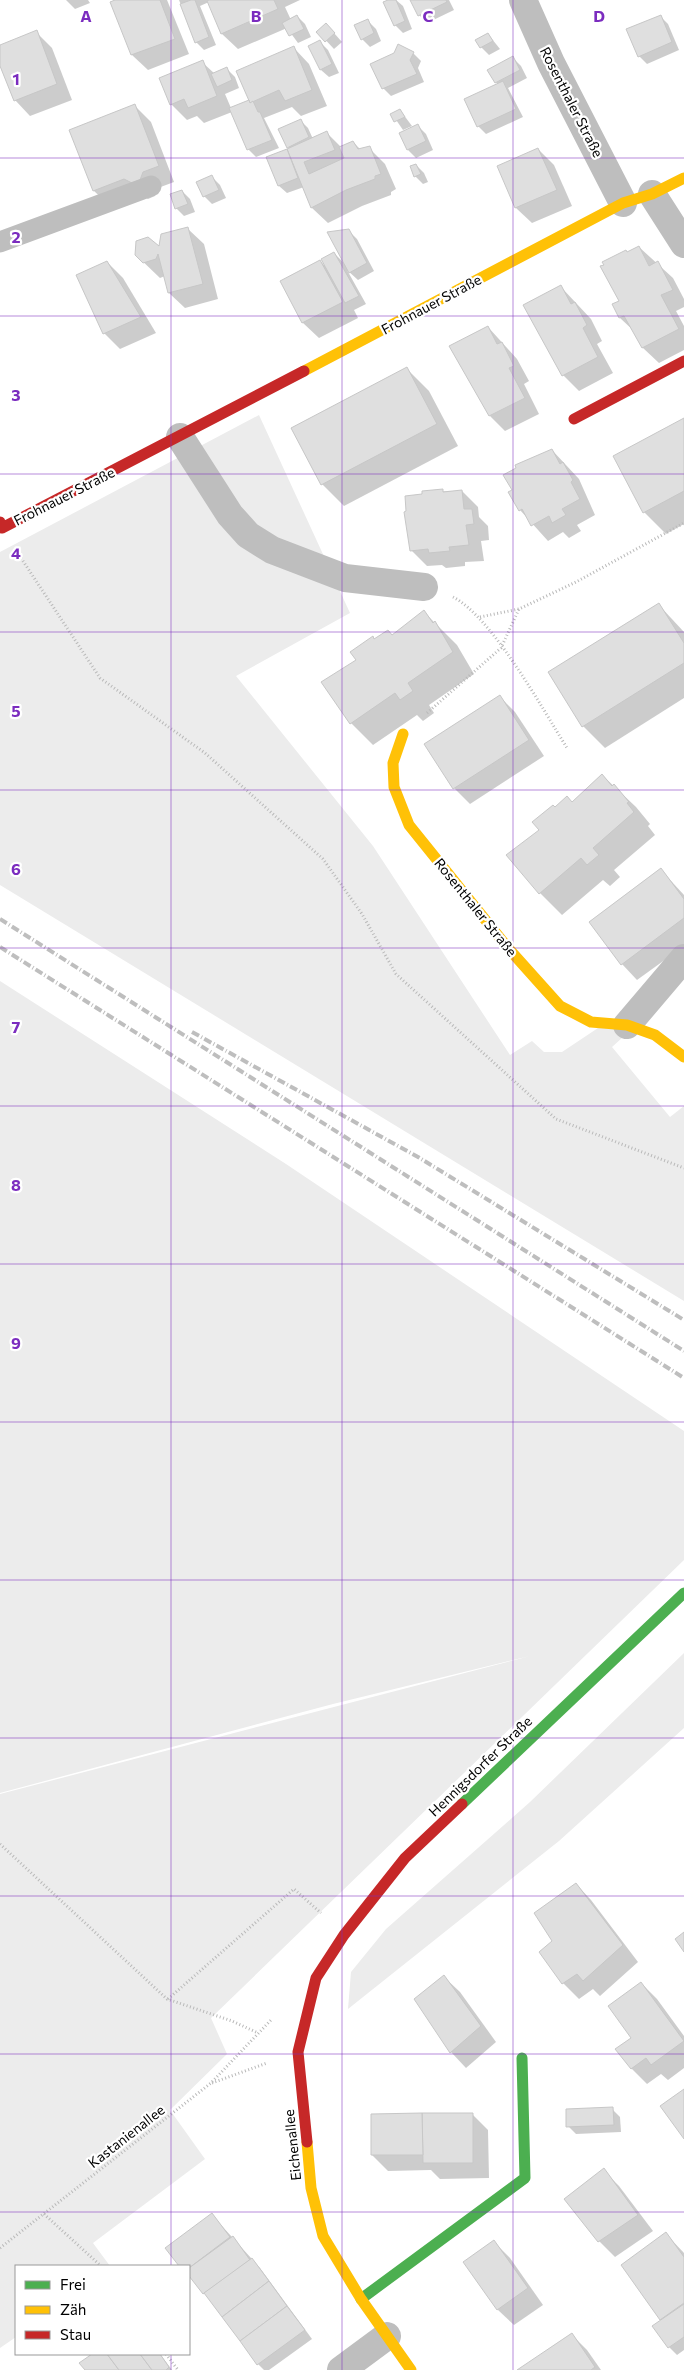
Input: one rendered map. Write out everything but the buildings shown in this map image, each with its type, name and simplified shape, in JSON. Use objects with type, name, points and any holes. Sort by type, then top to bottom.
[{"type":"street","name":"Rosenthaler Straße","points":[[523,0],[551,64],[623,203]]},
{"type":"street","name":"Frohnauer Straße","points":[[1,525],[180,437],[623,203],[652,194],[684,178]]},
{"type":"street","points":[[652,194],[684,244]]},
{"type":"street","points":[[574,420],[684,361]]},
{"type":"street","points":[[180,437],[230,516],[248,535],[272,550],[345,578],[424,587]]},
{"type":"street","name":"Rosenthaler Straße","points":[[403,734],[393,763],[394,787],[409,825],[508,948],[560,1006],[591,1022],[627,1025],[655,1035],[684,1057]]},
{"type":"street","points":[[627,1025],[684,958]]},
{"type":"street","name":"Hennigsdorfer Straße","points":[[316,1978],[344,1935],[405,1858],[684,1593]]},
{"type":"street","name":"Eichenallee","points":[[316,1978],[298,2052],[311,2188],[323,2236],[361,2299],[411,2370]]},
{"type":"street","points":[[361,2299],[525,2178],[522,2058]]},
{"type":"street","points":[[341,2370],[387,2336]]},
{"type":"lane","points":[[0,242],[151,186]]},
{"type":"path","points":[[480,617],[519,609],[576,582],[684,523]]},
{"type":"path","points":[[1,525],[38,586],[100,678],[205,753],[323,859],[362,914],[396,974],[556,1119],[684,1168]]},
{"type":"path","points":[[424,587],[444,592],[462,601],[480,617],[567,748]]},
{"type":"path","points":[[445,696],[501,648],[519,609]]},
{"type":"path","points":[[0,1844],[168,1999],[294,1889],[344,1935]]},
{"type":"path","name":"Kastanienallee","points":[[0,2248],[211,2083],[258,2033],[232,2021],[168,1999]]},
{"type":"path","points":[[211,2083],[298,2052]]},
{"type":"path","points":[[44,2214],[100,2265]]},
{"type":"path","points":[[167,2355],[178,2370]]},
{"type":"shaded area","points":[[259,415],[350,613],[236,676],[373,846],[510,1055],[532,1041],[544,1052],[562,1052],[601,1026],[632,1029],[612,1047],[670,1117],[684,1106],[684,1301],[0,885],[0,552]]},
{"type":"shaded area","points":[[0,981],[286,1164],[684,1431],[684,1560],[211,2018],[227,2054],[170,2110],[205,2159],[93,2243],[109,2265],[15,2265],[15,2338],[0,2348],[0,1794],[530,1656],[333,1704],[0,1793]]},
{"type":"shaded area","points":[[684,1653],[684,1728],[559,1841],[348,2009],[351,1972],[386,1929],[530,1802]]},
{"type":"railway","points":[[0,919],[684,1351]]},
{"type":"railway","points":[[0,947],[684,1378]]},
{"type":"railway","points":[[192,1032],[418,1157],[684,1320]]},
{"type":"traffic: fast","points":[[462,1804],[684,1593]]},
{"type":"traffic: fast","points":[[361,2299],[525,2178],[522,2058]]},
{"type":"traffic: slow","points":[[304,371],[623,203],[652,194],[684,178]]},
{"type":"traffic: slow","points":[[403,734],[393,763],[394,787],[409,825],[508,948],[560,1006],[591,1022],[627,1025],[655,1035],[684,1057]]},
{"type":"traffic: slow","points":[[307,2142],[311,2188],[323,2236],[361,2299],[411,2370]]},
{"type":"traffic: jam","points":[[574,419],[684,361]]},
{"type":"traffic: jam","points":[[0,522],[2,528],[304,371]]},
{"type":"traffic: jam","points":[[307,2142],[298,2052],[316,1978],[344,1935],[405,1858],[462,1804]]}]
